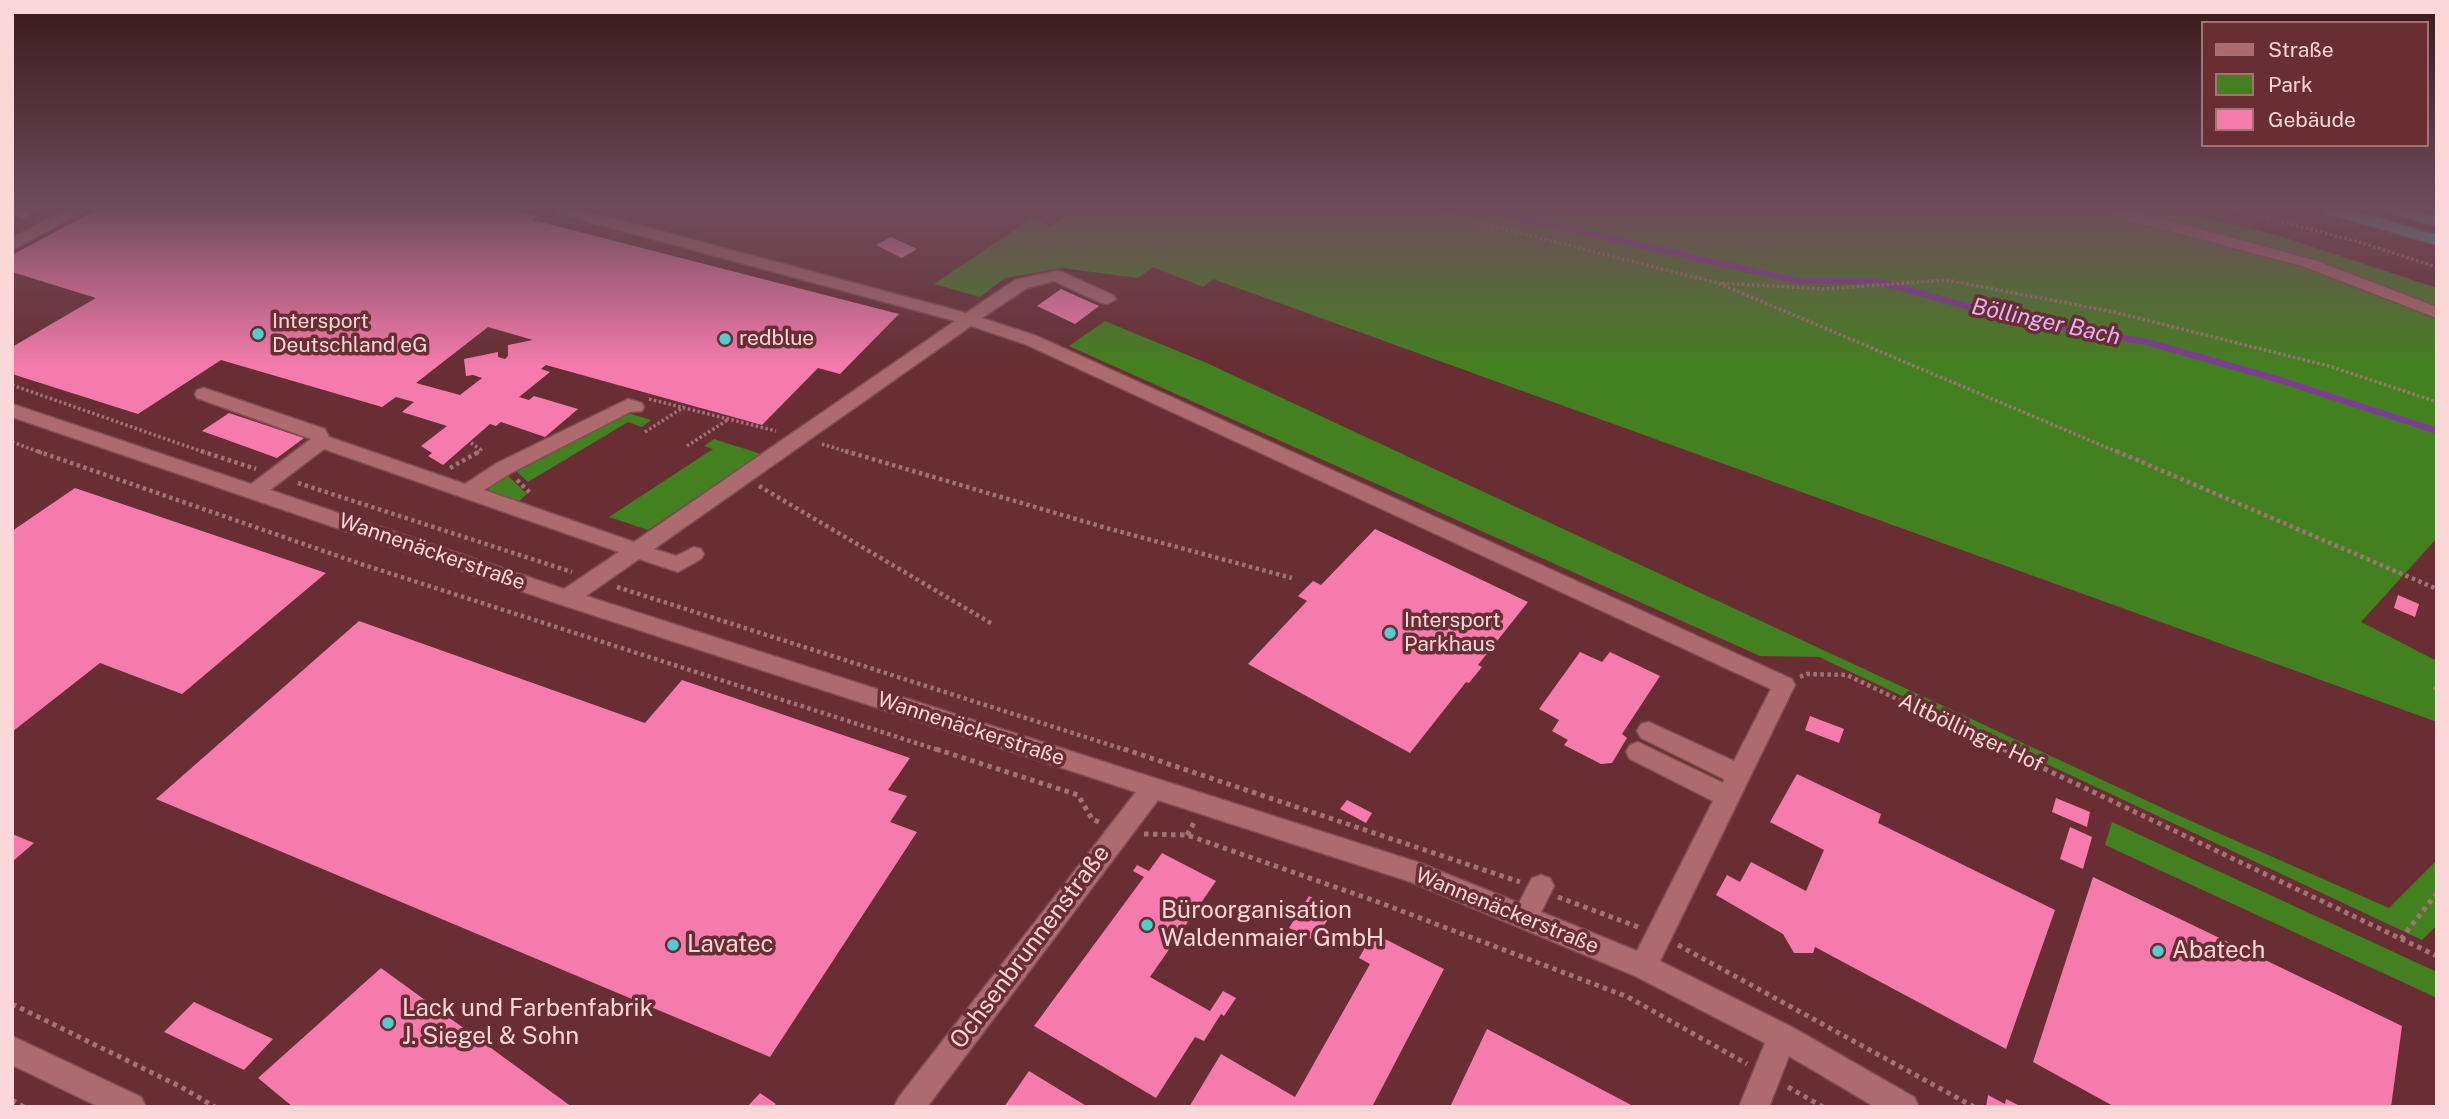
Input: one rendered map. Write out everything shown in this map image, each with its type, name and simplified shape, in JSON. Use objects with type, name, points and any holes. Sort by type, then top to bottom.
[{"type":"street","points":[[757,262],[968,319],[1031,340],[1784,685],[1643,965]]},
{"type":"street","points":[[2305,262],[2437,313]]},
{"type":"street","points":[[567,598],[1021,284],[1056,276],[1107,299]]},
{"type":"street","points":[[204,394],[318,433],[321,441]]},
{"type":"street","points":[[468,491],[495,472],[628,405],[635,407]]},
{"type":"street","name":"Wannenäckerstraße","points":[[12,410],[567,598],[1417,873],[1643,965],[1782,1037],[1904,1107]]},
{"type":"street","points":[[321,441],[678,565],[694,554]]},
{"type":"street","points":[[254,492],[321,441]]},
{"type":"street","points":[[1649,730],[1734,786]]},
{"type":"street","points":[[1638,752],[1734,786]]},
{"type":"street","name":"Ochsenbrunnenstraße","points":[[909,1107],[1153,788]]},
{"type":"street","points":[[1525,917],[1541,886]]},
{"type":"street","points":[[1754,1107],[1782,1037]]},
{"type":"street","points":[[12,1050],[131,1107]]},
{"type":"path","points":[[1635,262],[1718,283],[2009,404],[2437,589]]},
{"type":"path","points":[[1718,283],[1823,289],[1877,288],[1933,281],[1958,282],[2114,312],[2329,366],[2437,402]]},
{"type":"path","points":[[658,399],[1103,527],[1292,578]]},
{"type":"path","points":[[645,432],[685,406]]},
{"type":"path","points":[[687,446],[730,419]]},
{"type":"path","points":[[12,442],[361,564],[1078,795],[1092,818],[1119,830],[1187,835],[1378,902],[1628,997],[1823,1107]]},
{"type":"path","points":[[439,466],[449,469],[481,450],[471,443]]},
{"type":"path","points":[[743,477],[994,625]]},
{"type":"path","name":"Altböllinger Hof","points":[[1784,685],[1807,674],[1847,675],[2437,956]]},
{"type":"path","points":[[2401,939],[2437,893]]},
{"type":"path","points":[[12,1003],[181,1087],[215,1107]]},
{"type":"path","points":[[12,1100],[24,1107]]},
{"type":"green space","points":[[966,262],[2359,262],[2437,288],[2437,538],[2361,622],[2437,661],[2437,722],[1213,279],[1203,287],[1153,267],[1138,278],[1062,268],[1005,278],[980,297],[934,284]]},
{"type":"green space","points":[[1105,321],[1209,364],[2184,818],[2389,908],[2437,860],[2437,925],[2422,940],[1819,657],[1760,656],[1069,346]]},
{"type":"green space","points":[[628,413],[651,420],[642,427],[628,422],[528,482],[516,471]]},
{"type":"green space","points":[[714,439],[761,454],[648,530],[609,517],[713,449],[704,446]]},
{"type":"green space","points":[[506,474],[527,494],[519,501],[488,491],[492,483]]},
{"type":"green space","points":[[2112,822],[2437,972],[2437,998],[2105,845]]},
{"type":"building","name":"Intersport Deutschland eG","points":[[12,262],[697,262],[899,314],[840,374],[818,368],[762,425],[546,365],[541,369],[550,372],[519,397],[529,400],[534,396],[578,409],[545,437],[501,422],[496,426],[490,424],[443,465],[428,456],[432,453],[421,446],[447,426],[402,412],[414,402],[396,397],[382,407],[221,360],[138,414],[12,374],[12,347],[96,298],[12,272]],"holes":[[[488,327],[533,340],[508,345],[508,356],[505,359],[498,357],[498,352],[464,359],[466,376],[482,378],[460,395],[416,383]]]},
{"type":"building","points":[[1061,289],[1099,306],[1075,324],[1037,306]]},
{"type":"building","points":[[229,413],[304,438],[277,458],[202,431]]},
{"type":"building","points":[[75,488],[326,573],[182,694],[100,663],[12,732],[12,531]]},
{"type":"building","name":"Intersport Parkhaus","points":[[1375,529],[1528,602],[1478,665],[1482,667],[1469,683],[1466,682],[1410,753],[1248,664],[1307,601],[1298,596],[1313,581],[1321,585]]},
{"type":"building","points":[[2398,595],[2419,604],[2415,617],[2394,608]]},
{"type":"building","name":"Lavatec","points":[[359,621],[645,723],[682,680],[910,758],[888,790],[907,796],[890,822],[917,832],[770,1057],[156,799]]},
{"type":"building","points":[[1580,652],[1602,662],[1610,652],[1660,676],[1622,734],[1627,738],[1612,763],[1601,764],[1564,745],[1568,740],[1552,731],[1559,720],[1539,709]]},
{"type":"building","points":[[1810,716],[1844,729],[1839,743],[1805,730]]},
{"type":"building","points":[[1797,774],[1881,814],[1878,823],[2055,910],[2006,1049],[1815,947],[1813,953],[1794,953],[1783,934],[1716,895],[1727,875],[1740,882],[1751,862],[1806,891],[1824,850],[1770,822]]},
{"type":"building","points":[[2056,798],[2090,812],[2087,827],[2052,812]]},
{"type":"building","points":[[1347,800],[1372,813],[1366,823],[1340,809]]},
{"type":"building","points":[[2070,827],[2092,837],[2083,869],[2060,859]]},
{"type":"building","points":[[12,834],[34,843],[12,862]]},
{"type":"building","points":[[1162,853],[1216,881],[1150,977],[1210,1011],[1223,991],[1236,998],[1224,1016],[1221,1014],[1204,1041],[1195,1037],[1156,1098],[1034,1026],[1144,877],[1133,871],[1137,865],[1149,871]]},
{"type":"building","name":"Abatech","points":[[2093,877],[2402,1026],[2391,1107],[2115,1107],[2033,1062]]},
{"type":"building","points":[[1309,896],[1334,909],[1315,941],[1289,928]]},
{"type":"building","points":[[1373,933],[1444,969],[1372,1107],[1189,1107],[1221,1054],[1295,1097],[1370,964],[1359,958]]},
{"type":"building","name":"Lack und Farbenfabrik J. Siegel & Sohn","points":[[381,968],[572,1107],[293,1107],[258,1078]]},
{"type":"building","points":[[194,1002],[273,1039],[244,1070],[164,1032]]},
{"type":"building","points":[[1487,1029],[1635,1107],[1450,1107]]},
{"type":"building","points":[[1029,1071],[1088,1107],[1004,1107]]},
{"type":"building","points":[[760,1093],[776,1104],[773,1107],[749,1105]]},
{"type":"building","points":[[1988,1095],[2005,1104],[2006,1099],[2022,1107],[1986,1107]]},
{"type":"waterway","name":"Böllinger Bach","points":[[1715,262],[1798,281],[1877,281],[2009,318],[2147,342],[2280,380],[2437,431]]},
{"type":"place","name":"Intersport Deutschland eG","points":[[258,334]]},
{"type":"place","name":"redblue","points":[[725,339]]},
{"type":"place","name":"Intersport Parkhaus","points":[[1390,633]]},
{"type":"place","name":"Büroorganisation Waldenmaier GmbH","points":[[1147,925]]},
{"type":"place","name":"Lavatec","points":[[673,945]]},
{"type":"place","name":"Abatech","points":[[2158,951]]},
{"type":"place","name":"Lack und Farbenfabrik J. Siegel & Sohn","points":[[388,1023]]}]
